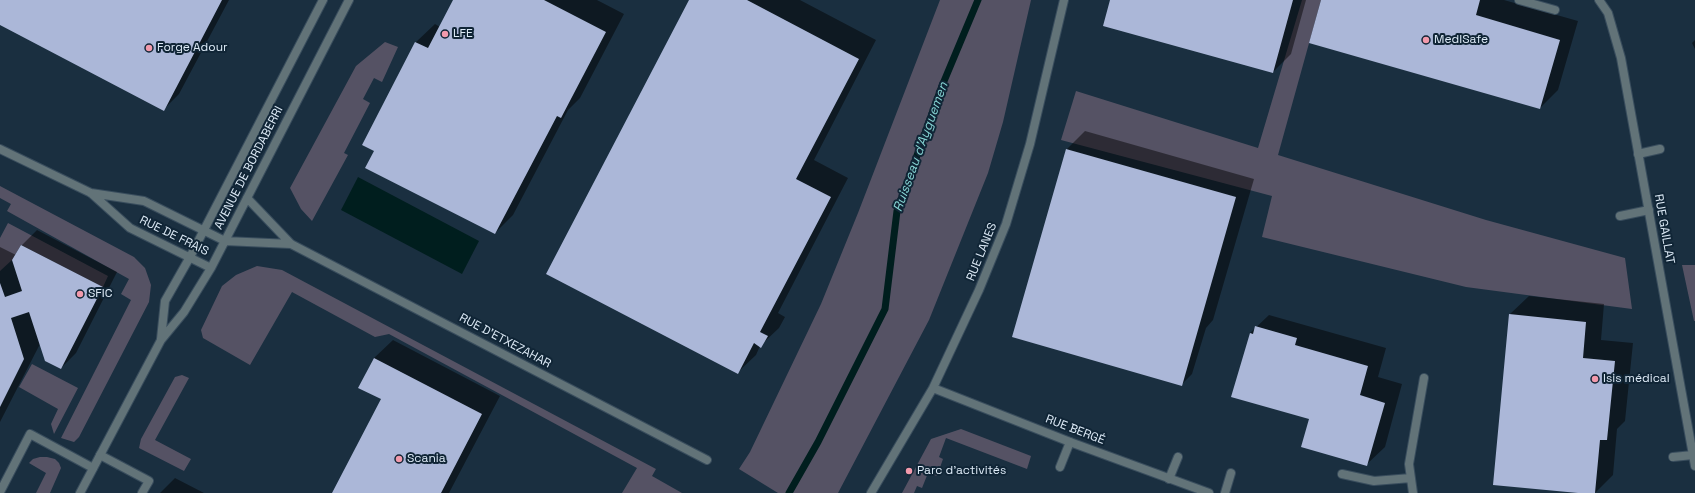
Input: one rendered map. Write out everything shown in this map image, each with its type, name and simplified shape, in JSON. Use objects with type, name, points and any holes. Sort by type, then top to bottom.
[{"type":"street","name":"AVENUE DE BORDABERRI","points":[[161,340],[165,301],[190,257],[323,0]]},
{"type":"street","name":"AVENUE DE BORDABERRI","points":[[80,493],[161,340],[184,312],[211,268],[349,0]]},
{"type":"street","name":"RUE LANES","points":[[872,493],[933,388],[979,290],[1006,224],[1030,144],[1064,0]]},
{"type":"street","points":[[1519,0],[1555,10]]},
{"type":"street","name":"RUE GAILLAT","points":[[1599,0],[1608,13],[1621,58],[1695,466]]},
{"type":"street","name":"RUE DE FRAIS","points":[[0,149],[91,193],[130,228],[211,268]]},
{"type":"street","points":[[1638,154],[1660,149]]},
{"type":"street","name":"RUE DE FRAIS","points":[[91,193],[144,201],[225,240]]},
{"type":"street","name":"RUE D'ETXEZAHAR","points":[[247,198],[291,244],[706,460]]},
{"type":"street","points":[[1620,216],[1649,210]]},
{"type":"street","name":"RUE D'ETXEZAHAR","points":[[225,240],[291,244]]},
{"type":"street","points":[[1413,493],[1409,464],[1424,378]]},
{"type":"street","name":"RUE BERGÉ","points":[[933,388],[1070,442],[1209,493]]},
{"type":"street","points":[[0,492],[30,434],[94,468]]},
{"type":"street","points":[[1060,467],[1070,442]]},
{"type":"street","points":[[100,455],[149,481],[142,493]]},
{"type":"street","points":[[1673,458],[1693,455]]},
{"type":"street","points":[[1169,479],[1178,457]]},
{"type":"street","points":[[1225,493],[1231,473]]},
{"type":"street","points":[[1342,474],[1374,481],[1411,478]]},
{"type":"shaded area","points":[[940,0],[1031,0],[1003,122],[988,173],[929,320],[838,493],[778,493],[739,469],[750,452],[821,304],[858,213]]},
{"type":"shaded area","points":[[1302,0],[1321,0],[1278,155],[1486,220],[1625,258],[1632,309],[1466,287],[1262,237],[1272,196],[1061,140],[1076,91],[1258,148]]},
{"type":"shaded area","points":[[385,42],[398,47],[382,82],[374,78],[363,99],[370,103],[344,153],[348,155],[312,221],[301,209],[290,188],[356,66]]},
{"type":"shaded area","points":[[358,177],[479,241],[462,274],[341,210]]},
{"type":"shaded area","points":[[0,186],[134,257],[145,268],[151,285],[149,302],[79,437],[74,442],[61,438],[131,300],[121,294],[129,279],[7,211],[11,204],[0,198]]},
{"type":"shaded area","points":[[8,223],[108,276],[103,287],[21,245],[12,260],[0,271],[0,238]]},
{"type":"shaded area","points":[[1682,265],[1695,265],[1695,321],[1694,321]]},
{"type":"shaded area","points":[[257,266],[282,270],[656,469],[652,476],[682,493],[622,493],[637,468],[389,334],[375,337],[292,292],[250,365],[203,338],[201,330],[222,286],[236,275]]},
{"type":"shaded area","points":[[32,364],[78,388],[54,434],[51,424],[58,409],[19,387]]},
{"type":"shaded area","points":[[182,375],[189,378],[155,440],[191,459],[184,471],[139,448],[141,439],[175,377]]},
{"type":"shaded area","points":[[961,429],[1031,456],[1027,469],[946,438],[939,457],[943,459],[937,476],[928,473],[922,488],[917,486],[914,493],[902,493],[931,439]]},
{"type":"shaded area","points":[[40,457],[55,459],[61,468],[50,493],[36,493],[46,473],[29,463],[33,459]]},
{"type":"building","points":[[0,0],[222,0],[164,111],[0,25]]},
{"type":"building","points":[[453,0],[544,0],[606,32],[561,118],[557,116],[495,234],[365,168],[374,151],[362,145],[415,42],[428,48]]},
{"type":"building","points":[[689,0],[747,0],[859,59],[796,179],[831,197],[760,332],[768,336],[761,348],[754,343],[738,374],[546,274]]},
{"type":"building","points":[[1110,0],[1293,0],[1273,73],[1103,26]]},
{"type":"building","points":[[1321,0],[1480,0],[1476,15],[1560,40],[1540,109],[1309,43]]},
{"type":"building","points":[[1066,149],[1236,197],[1182,386],[1012,337]]},
{"type":"building","points":[[21,245],[103,287],[61,369],[45,361],[29,312],[11,318],[24,359],[0,407],[0,283],[5,297],[22,291],[12,260]]},
{"type":"building","points":[[1509,314],[1586,322],[1583,358],[1615,361],[1607,440],[1600,440],[1595,493],[1578,493],[1493,485]]},
{"type":"building","points":[[1255,326],[1297,338],[1295,345],[1368,366],[1360,395],[1385,403],[1367,466],[1301,447],[1309,419],[1231,397],[1250,333],[1253,334]]},
{"type":"building","points":[[374,358],[482,414],[441,493],[332,493],[381,399],[358,388]]},
{"type":"waterway","name":"Ruisseau d'Ayguemen","points":[[789,493],[818,442],[885,309],[897,211],[942,86],[978,0]]},
{"type":"place","name":"LFE","points":[[445,34]]},
{"type":"place","name":"MedISafe","points":[[1426,40]]},
{"type":"place","name":"Forge Adour","points":[[149,48]]},
{"type":"place","name":"SFIC","points":[[80,294]]},
{"type":"place","name":"Isis médical","points":[[1595,379]]},
{"type":"place","name":"Scania","points":[[399,459]]},
{"type":"place","name":"Parc d'activités","points":[[909,471]]}]
